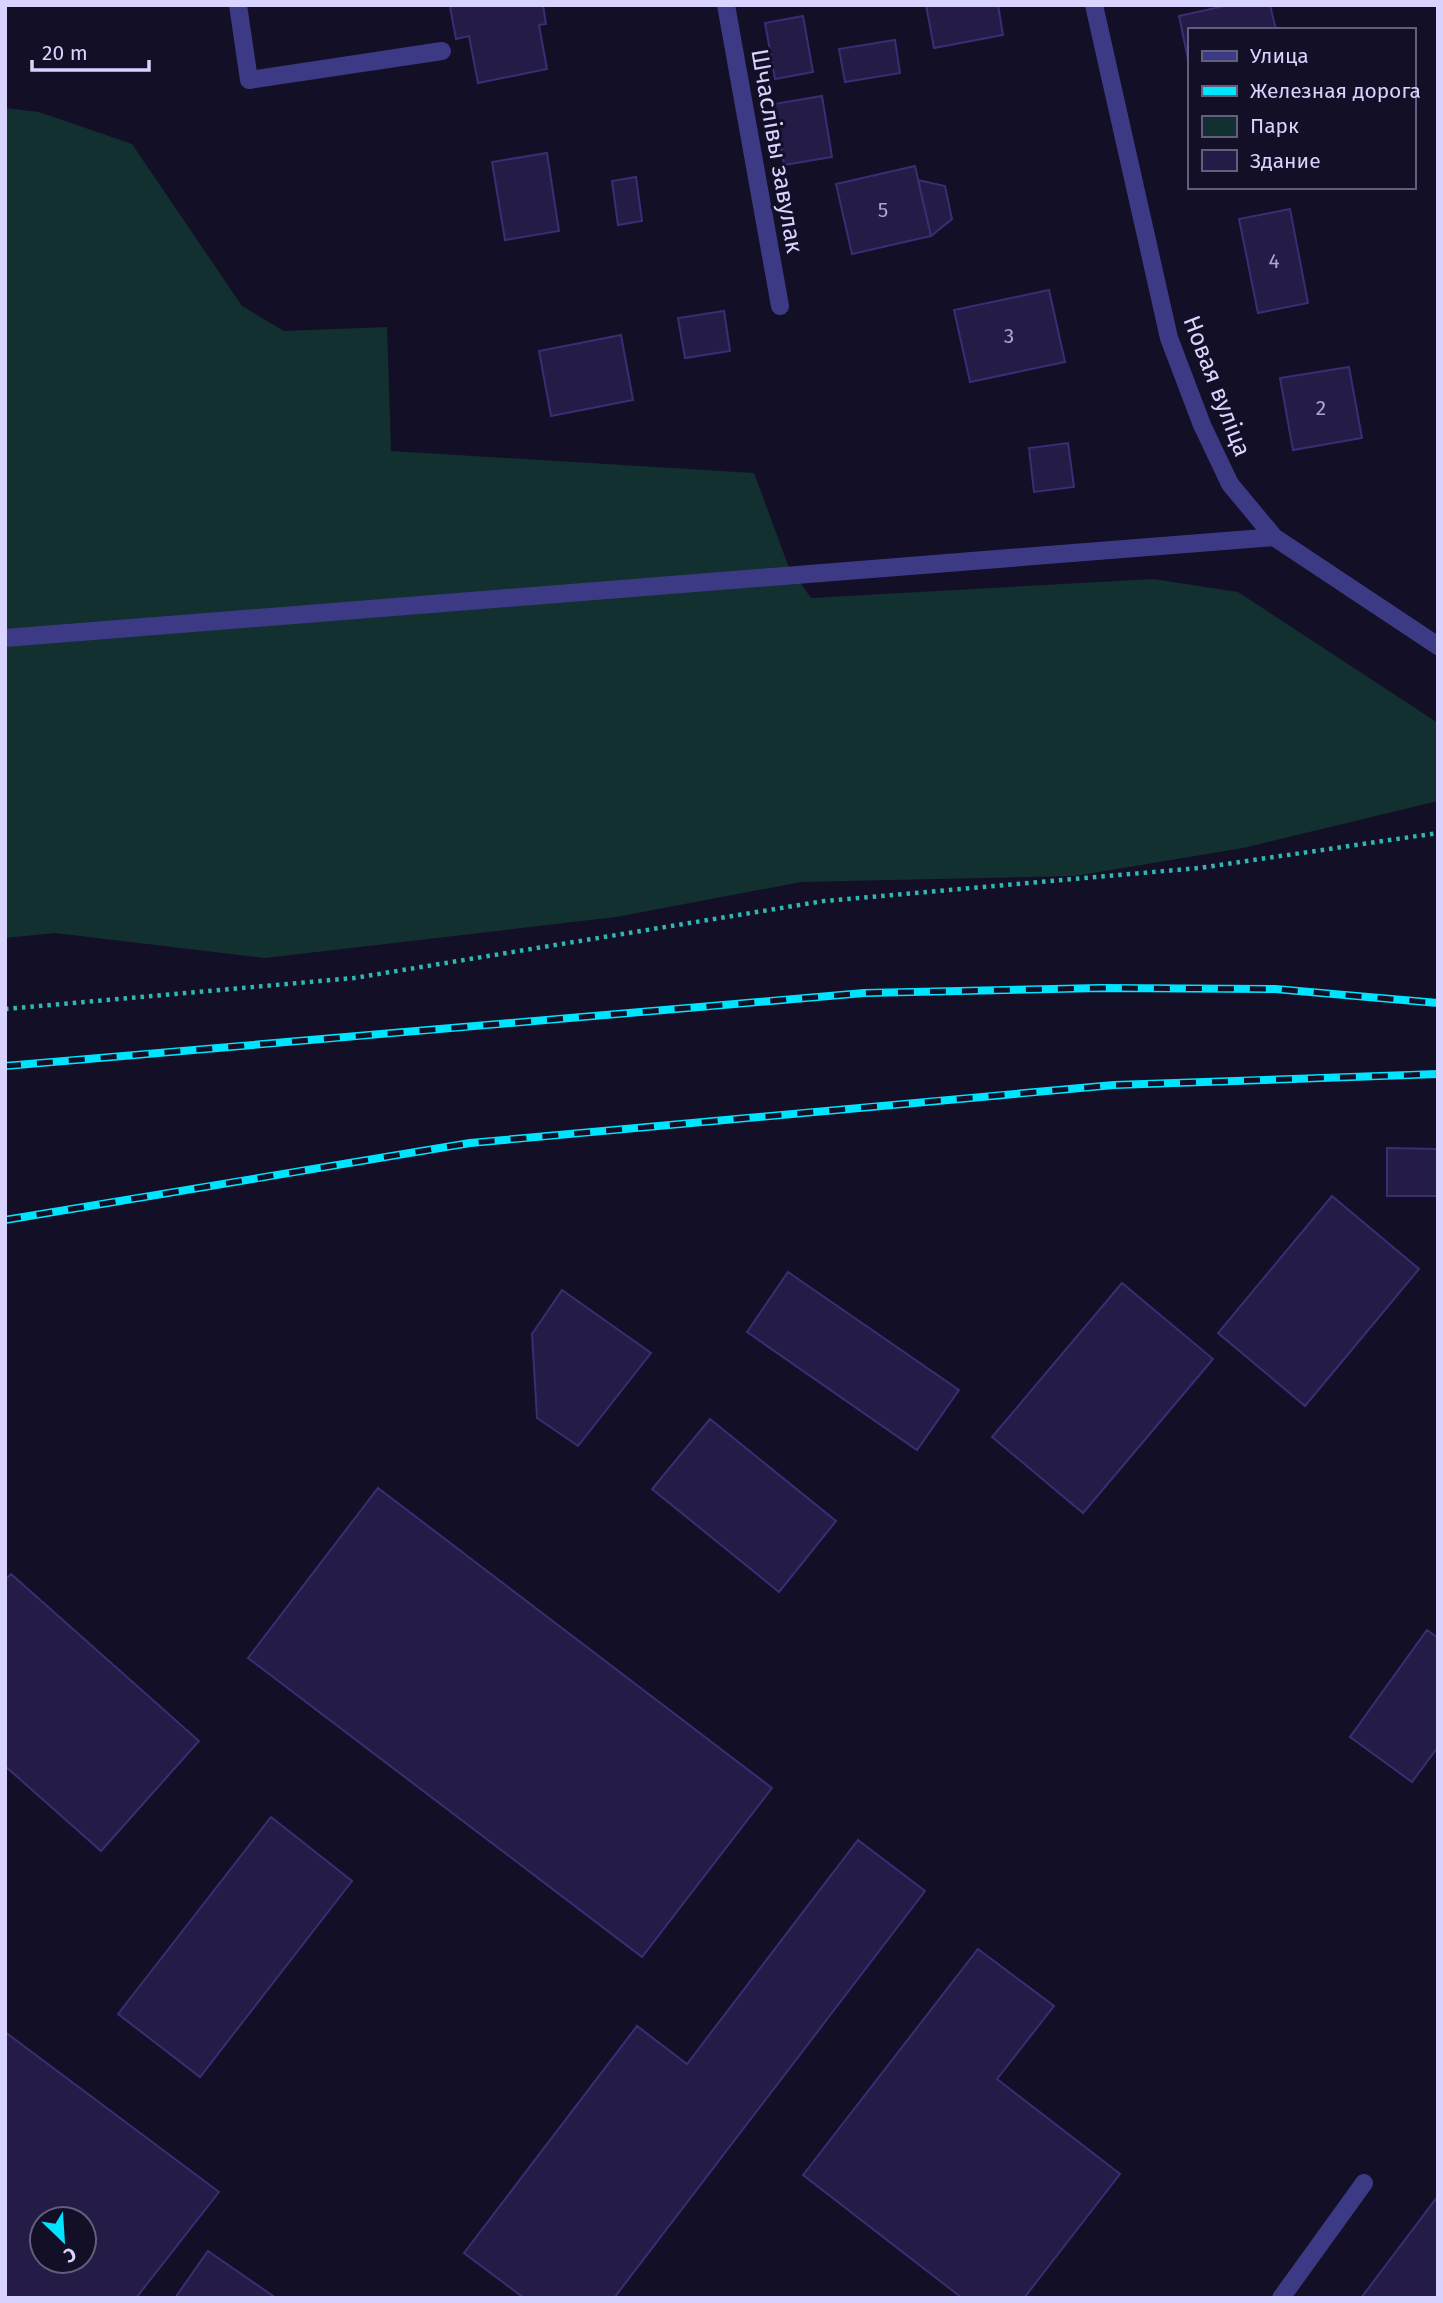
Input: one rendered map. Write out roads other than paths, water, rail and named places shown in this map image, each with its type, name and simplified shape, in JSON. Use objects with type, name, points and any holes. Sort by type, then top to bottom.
[{"type":"street","points":[[238,5],[249,80],[442,51]]},
{"type":"street","name":"Шчаслівы завулак","points":[[726,5],[780,306]]},
{"type":"street","name":"Новая вуліца","points":[[1094,5],[1169,338],[1202,425],[1230,484],[1274,537],[1438,646]]},
{"type":"street","points":[[5,638],[1274,537]]},
{"type":"street","points":[[1281,2298],[1364,2183]]},
{"type":"railway","points":[[5,1066],[864,993],[1101,988],[1275,989],[1438,1003]]},
{"type":"railway","points":[[5,1220],[470,1143],[1114,1085],[1438,1074]]}]
